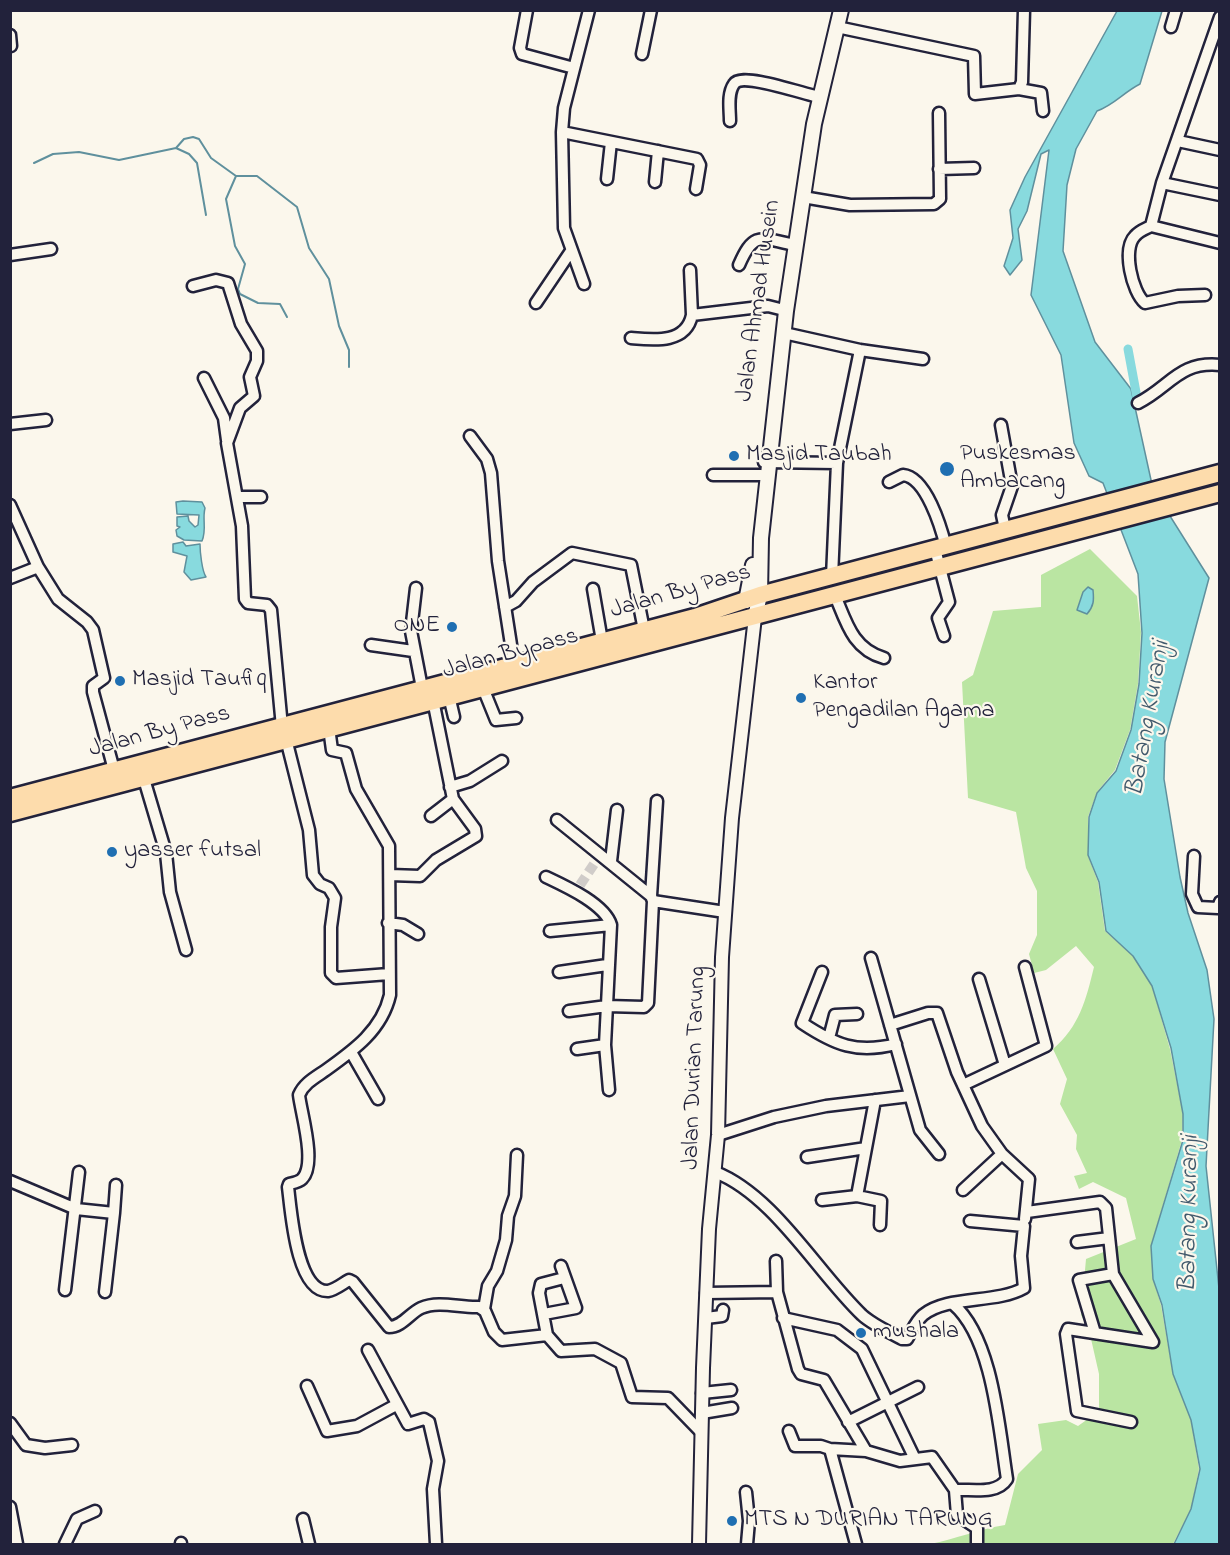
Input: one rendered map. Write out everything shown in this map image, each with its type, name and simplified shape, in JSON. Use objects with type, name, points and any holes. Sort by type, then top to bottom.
[{"type":"highway","name":"Jalan By Pass","points":[[284,733],[434,695],[602,641],[753,598],[833,585],[940,548],[1220,473]]},
{"type":"highway","name":"Jalan Bypass","points":[[10,813],[144,779],[251,741],[284,733],[329,728],[434,695],[483,688],[511,670],[755,617],[833,585],[940,566],[1024,547],[1220,493]]},
{"type":"highway","name":"Jalan By Pass","points":[[10,798],[114,770],[251,741]]},
{"type":"main road","name":"Jalan Ahmad Husein","points":[[753,598],[753,574],[780,309],[806,131],[836,10]]},
{"type":"main road","name":"Jalan Ahmad Husein","points":[[765,466],[814,124],[841,10]]},
{"type":"main road","name":"Jalan Durian Tarung","points":[[753,598],[755,617]]},
{"type":"street","points":[[527,10],[520,48],[522,54],[574,69]]},
{"type":"street","points":[[584,284],[571,251],[563,220],[562,132],[564,108],[590,10]]},
{"type":"street","points":[[642,54],[651,10]]},
{"type":"street","points":[[1018,89],[1022,82],[1024,10]]},
{"type":"street","points":[[1171,27],[1176,10]]},
{"type":"street","points":[[1205,295],[1178,296],[1151,303],[1139,298],[1130,269],[1131,243],[1134,237],[1151,226],[1162,183],[1220,17]]},
{"type":"street","points":[[837,27],[974,56],[975,94],[1018,89],[1041,93],[1043,111]]},
{"type":"street","points":[[10,35],[11,46]]},
{"type":"street","points":[[729,121],[731,91],[733,84],[740,79],[752,79],[815,96]]},
{"type":"street","points":[[803,197],[850,205],[934,204],[940,199],[939,113]]},
{"type":"street","points":[[562,132],[699,160],[696,189]]},
{"type":"street","points":[[1178,141],[1220,150]]},
{"type":"street","points":[[607,179],[611,142]]},
{"type":"street","points":[[655,182],[658,151]]},
{"type":"street","points":[[939,169],[974,168]]},
{"type":"street","points":[[1162,183],[1220,195]]},
{"type":"street","points":[[1151,226],[1220,243]]},
{"type":"street","points":[[739,265],[748,244],[755,240],[766,238],[790,244]]},
{"type":"street","points":[[10,255],[51,249]]},
{"type":"street","points":[[536,303],[571,251]]},
{"type":"street","points":[[631,338],[658,340],[674,337],[689,326],[692,315],[690,270]]},
{"type":"street","points":[[193,286],[216,280],[228,284],[241,324],[257,351],[257,361],[250,377],[254,396],[240,408],[227,443]]},
{"type":"street","points":[[692,315],[768,306],[780,309]]},
{"type":"street","points":[[784,333],[860,350],[923,359]]},
{"type":"street","points":[[860,350],[837,463],[833,585],[849,626],[863,649],[884,658]]},
{"type":"street","points":[[1138,403],[1150,397],[1186,368],[1208,364],[1220,365]]},
{"type":"street","points":[[204,378],[224,418],[242,526],[245,599],[248,603],[267,605],[271,610],[284,733],[309,830],[313,875],[320,884],[329,888],[335,898],[331,927],[331,973],[336,978],[389,974]]},
{"type":"street","points":[[10,424],[46,420]]},
{"type":"street","points":[[1001,425],[1012,486],[1002,514],[1011,528]]},
{"type":"street","points":[[470,436],[487,459],[491,473],[511,670]]},
{"type":"street","points":[[713,475],[765,466],[837,463]]},
{"type":"street","points":[[889,482],[903,475],[917,482],[938,520],[940,566],[949,595],[948,606],[938,615],[944,636]]},
{"type":"street","points":[[238,497],[261,497]]},
{"type":"street","points":[[10,506],[38,567],[58,599],[87,622],[97,639],[104,678],[93,686],[93,692],[114,770]]},
{"type":"street","points":[[10,534],[22,530]]},
{"type":"street","points":[[505,607],[513,603],[532,582],[572,553],[588,554],[631,565],[644,630]]},
{"type":"street","points":[[10,578],[38,567]]},
{"type":"street","points":[[390,875],[420,876],[436,860],[474,839],[476,831],[453,799],[434,695],[413,651],[410,622],[416,588]]},
{"type":"street","points":[[593,589],[602,641]]},
{"type":"street","name":"Jalan Durian Tarung","points":[[699,1545],[700,1431],[706,1293],[718,1135],[725,912],[732,818],[755,617]]},
{"type":"street","points":[[371,645],[383,649],[413,651]]},
{"type":"street","points":[[483,688],[496,720],[516,718]]},
{"type":"street","points":[[434,695],[454,717]]},
{"type":"street","points":[[329,728],[333,750],[346,753],[356,789],[387,841],[390,875],[388,923],[390,995],[384,1016],[351,1052],[307,1083],[299,1095],[307,1126],[305,1173],[301,1180],[288,1185],[299,1260],[318,1289],[333,1290],[347,1281],[353,1282],[389,1327],[396,1327],[420,1308],[433,1304],[484,1309]]},
{"type":"street","points":[[450,787],[470,781],[502,761]]},
{"type":"street","points":[[144,779],[166,853],[170,892],[186,950]]},
{"type":"street","points":[[431,816],[453,799]]},
{"type":"street","points":[[569,1011],[607,1006],[644,1007],[648,1003],[657,801]]},
{"type":"street","points":[[607,859],[617,810]]},
{"type":"street","points":[[557,820],[607,859],[652,899],[725,912]]},
{"type":"street","points":[[1194,856],[1193,898],[1198,907],[1218,908],[1220,902]]},
{"type":"street","points":[[594,864],[607,859]]},
{"type":"street","points":[[546,877],[577,887],[607,915],[611,925],[607,965],[605,1045],[609,1090]]},
{"type":"street","points":[[388,923],[404,925],[418,934]]},
{"type":"street","points":[[550,931],[611,925]]},
{"type":"street","points":[[871,958],[920,1130],[939,1154]]},
{"type":"street","points":[[559,972],[607,965]]},
{"type":"street","points":[[963,1085],[1045,1048],[1047,1044],[1025,967]]},
{"type":"street","points":[[822,972],[801,1022],[854,1049],[878,1049],[896,1044]]},
{"type":"street","points":[[979,979],[1005,1065]]},
{"type":"street","points":[[715,1172],[741,1185],[817,1262],[864,1316],[902,1339],[907,1339],[926,1313],[945,1304],[1024,1288],[1021,1256],[1029,1177],[1002,1154],[982,1126],[963,1085],[938,1013],[890,1025]]},
{"type":"street","points":[[829,1038],[835,1016],[857,1014]]},
{"type":"street","points":[[577,1049],[605,1045]]},
{"type":"street","points":[[351,1052],[378,1099]]},
{"type":"street","points":[[718,1135],[803,1110],[910,1096]]},
{"type":"street","points":[[857,1196],[875,1100]]},
{"type":"street","points":[[807,1157],[866,1148]]},
{"type":"street","points":[[963,1191],[1002,1154]]},
{"type":"street","points":[[517,1155],[514,1196],[508,1216],[506,1240],[497,1271],[488,1286],[484,1309],[494,1332],[502,1340],[547,1335]]},
{"type":"street","points":[[64,1290],[79,1172]]},
{"type":"street","points":[[10,1181],[76,1209],[114,1213]]},
{"type":"street","points":[[105,1292],[116,1185]]},
{"type":"street","points":[[822,1200],[857,1196],[881,1201],[880,1225]]},
{"type":"street","points":[[1027,1212],[1100,1202],[1106,1208],[1113,1274],[1153,1340],[1147,1342],[1068,1329],[1066,1334],[1077,1412],[1131,1422]]},
{"type":"street","points":[[970,1221],[1024,1226]]},
{"type":"street","points":[[1077,1242],[1109,1238]]},
{"type":"street","points":[[776,1261],[777,1292],[801,1374],[824,1380],[866,1451]]},
{"type":"street","points":[[543,1314],[576,1308],[561,1266]]},
{"type":"street","points":[[1095,1333],[1080,1280],[1113,1274]]},
{"type":"street","points":[[564,1278],[541,1284],[547,1335],[561,1351],[594,1349],[616,1360],[624,1370],[632,1397],[668,1398],[700,1431]]},
{"type":"street","points":[[706,1293],[777,1292]]},
{"type":"street","points":[[953,1304],[966,1320],[988,1370],[1007,1479],[997,1489],[955,1490]]},
{"type":"street","points":[[706,1318],[722,1316],[723,1310]]},
{"type":"street","points":[[783,1318],[837,1330],[862,1349],[915,1459]]},
{"type":"street","points":[[368,1350],[408,1425],[426,1419],[430,1426],[438,1461],[433,1489],[436,1545]]},
{"type":"street","points":[[307,1386],[327,1431],[357,1426],[396,1405]]},
{"type":"street","points":[[848,1422],[918,1387]]},
{"type":"street","points":[[702,1393],[731,1390]]},
{"type":"street","points":[[702,1413],[732,1408]]},
{"type":"street","points":[[10,1423],[26,1445],[45,1448],[72,1445]]},
{"type":"street","points":[[789,1431],[795,1446],[821,1446],[830,1449],[866,1451],[900,1461],[934,1458],[955,1490],[957,1515],[977,1528],[977,1545]]},
{"type":"street","points":[[830,1449],[856,1545]]},
{"type":"street","points":[[746,1492],[749,1521],[747,1545]]},
{"type":"street","points":[[10,1507],[15,1538]]},
{"type":"street","points":[[65,1545],[77,1519],[94,1511]]},
{"type":"street","points":[[303,1520],[309,1545]]},
{"type":"green space","points":[[1090,549],[1137,596],[1141,632],[1138,684],[1130,730],[1115,770],[1097,792],[1088,817],[1088,856],[1098,882],[1105,931],[1133,956],[1152,986],[1170,1049],[1183,1114],[1182,1140],[1151,1246],[1153,1279],[1161,1305],[1173,1374],[1191,1420],[1199,1469],[1191,1509],[1173,1544],[930,1544],[1005,1525],[1018,1474],[1042,1450],[1038,1424],[1066,1420],[1078,1426],[1099,1411],[1099,1374],[1089,1330],[1081,1315],[1086,1259],[1136,1239],[1126,1198],[1093,1182],[1079,1189],[1074,1176],[1087,1173],[1076,1149],[1077,1135],[1060,1104],[1067,1079],[1053,1049],[1069,1032],[1080,1012],[1094,967],[1076,946],[1046,970],[1034,973],[1029,954],[1037,935],[1037,891],[1026,868],[1016,812],[968,798],[962,682],[973,675],[993,611],[1041,607],[1041,575]]},
{"type":"water","name":"Batang Kuranji","points":[[1117,11],[1162,11],[1140,84],[1097,111],[1076,149],[1067,185],[1063,251],[1095,342],[1131,389],[1153,489],[1209,578],[1165,742],[1164,779],[1180,877],[1188,913],[1207,970],[1214,1019],[1206,1166],[1220,1298],[1219,1544],[1174,1544],[1191,1509],[1200,1469],[1191,1420],[1173,1374],[1162,1305],[1153,1279],[1151,1246],[1183,1140],[1183,1114],[1171,1048],[1152,986],[1133,956],[1106,931],[1099,882],[1088,855],[1089,817],[1097,793],[1116,771],[1131,730],[1139,684],[1142,633],[1138,574],[1103,483],[1089,476],[1074,443],[1061,355],[1031,295],[1049,150],[1041,154],[1027,211],[1018,229],[1022,260],[1010,275],[1004,266],[1013,238],[1010,210],[1025,177]]},
{"type":"water","points":[[176,502],[202,502],[205,508],[202,541],[184,540],[177,536],[176,530],[180,527],[177,526],[177,517],[188,516],[189,521],[195,527],[198,525],[199,515],[177,514]]},
{"type":"water","points":[[183,542],[186,546],[200,544],[202,566],[206,577],[191,580],[184,572],[187,556],[173,552],[173,544]]},
{"type":"water","points":[[1088,587],[1093,590],[1093,600],[1087,614],[1077,610],[1083,592]]},
{"type":"waterway","points":[[176,148],[184,139],[193,137],[199,139],[211,158],[236,176],[257,176],[297,207],[309,248],[329,279],[339,326],[349,350],[349,367]]},
{"type":"waterway","points":[[34,163],[53,154],[79,152],[119,160],[176,148],[189,154],[197,163],[206,215]]},
{"type":"waterway","points":[[236,176],[226,199],[235,246],[245,264],[238,289],[240,294],[258,303],[280,304],[287,317]]},
{"type":"waterway","points":[[1128,349],[1138,403],[1132,404]]},
{"type":"tunnel","points":[[580,885],[594,864]]},
{"type":"place","name":"Masjid Taubah","points":[[734,456]]},
{"type":"place","name":"Puskesmas Ambacang","points":[[947,469]]},
{"type":"place","name":"ONE","points":[[452,627]]},
{"type":"place","name":"Masjid Taufiq","points":[[120,681]]},
{"type":"place","name":"Kantor Pengadilan Agama","points":[[801,698]]},
{"type":"place","name":"yasser futsal","points":[[112,852]]},
{"type":"place","name":"mushala","points":[[861,1333]]},
{"type":"place","name":"MTS N DURIAN TARUNG","points":[[732,1521]]}]
